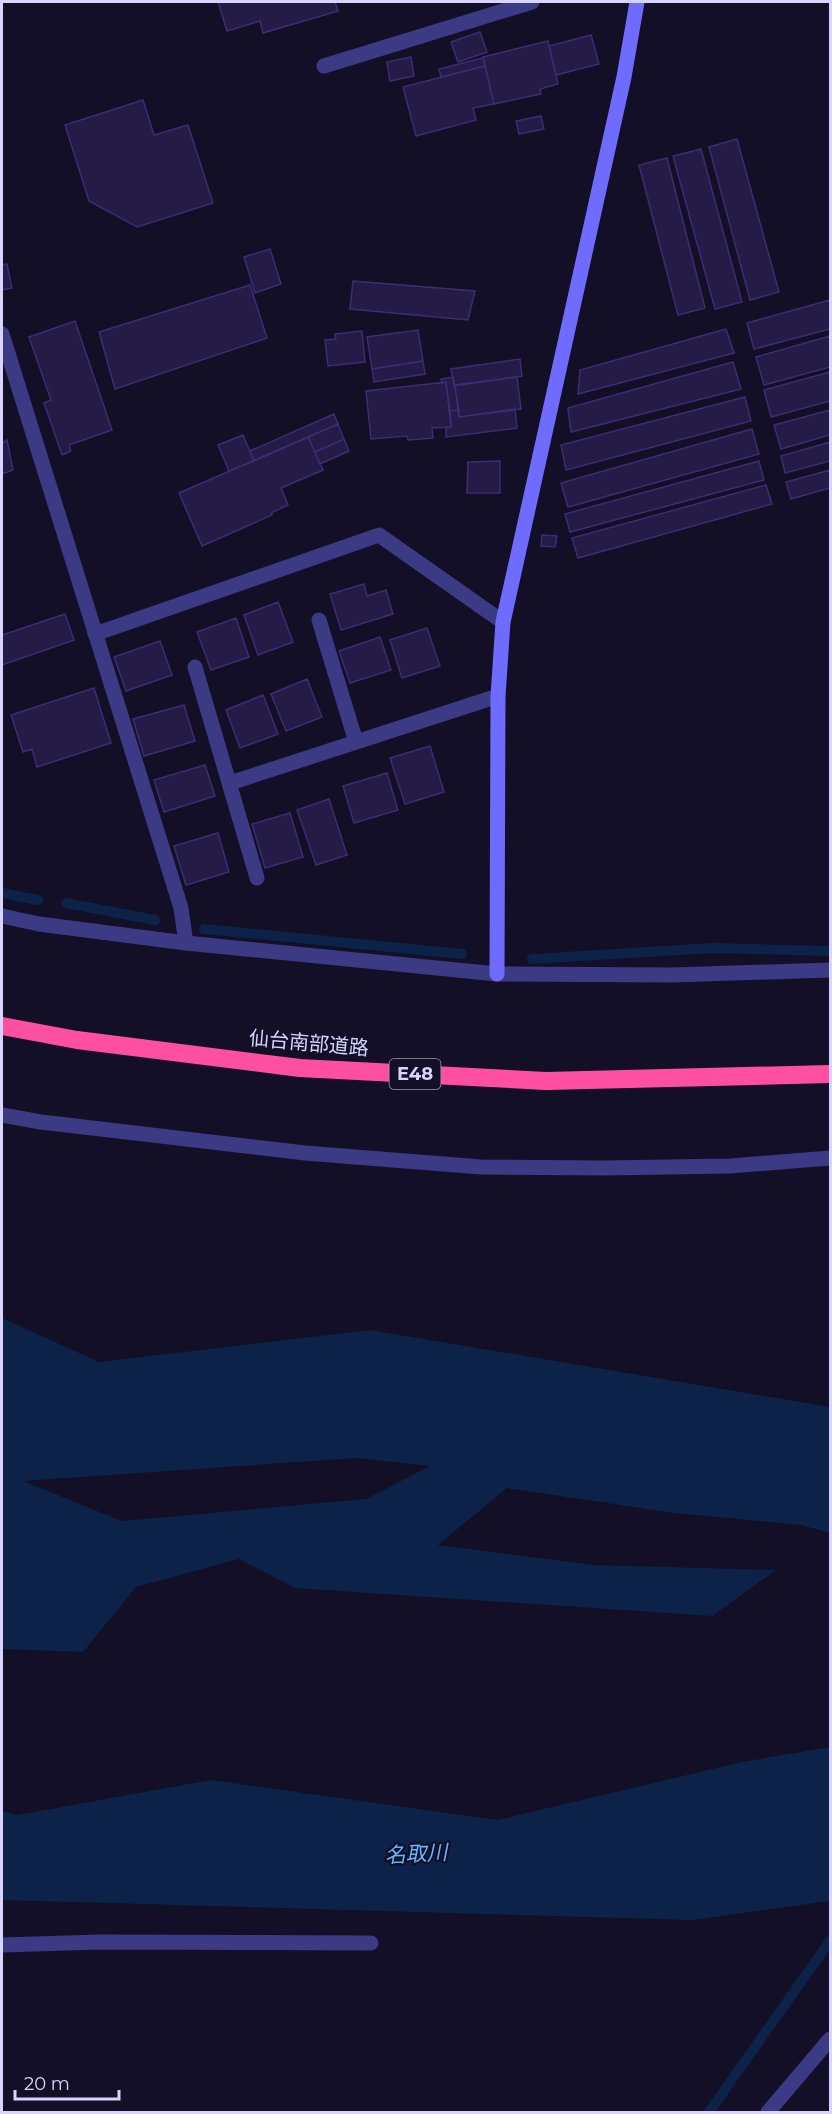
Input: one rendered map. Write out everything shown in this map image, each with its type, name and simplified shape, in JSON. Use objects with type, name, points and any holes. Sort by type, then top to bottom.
[{"type":"highway","name":"仙台南部道路","points":[[2,1026],[77,1040],[324,1069],[546,1081],[831,1074]]},
{"type":"street","points":[[324,66],[532,2]]},
{"type":"street","points":[[497,974],[498,696],[503,622],[622,89],[637,2]]},
{"type":"street","points":[[2,334],[182,908],[186,944]]},
{"type":"street","points":[[95,634],[379,535],[503,622]]},
{"type":"street","points":[[319,620],[356,742]]},
{"type":"street","points":[[195,668],[257,878]]},
{"type":"street","points":[[230,783],[498,696]]},
{"type":"street","points":[[2,916],[39,924],[186,944],[497,974],[673,975],[831,970]]},
{"type":"street","points":[[2,1115],[41,1122],[305,1153],[481,1167],[730,1166],[831,1158]]},
{"type":"street","points":[[2,1945],[99,1942],[371,1943]]},
{"type":"street","points":[[768,2112],[831,2039]]},
{"type":"water","points":[[2,1318],[99,1362],[370,1330],[830,1407],[830,1533],[801,1525],[674,1513],[507,1488],[438,1545],[593,1565],[776,1570],[712,1616],[295,1588],[239,1559],[136,1587],[83,1652],[2,1649]],"holes":[[[356,1458],[430,1466],[366,1499],[122,1521],[23,1481]]]},
{"type":"water","name":"名取川","points":[[830,1747],[830,1901],[692,1920],[2,1900],[2,1811],[17,1815],[211,1780],[497,1820],[742,1762]]},
{"type":"building","points":[[218,2],[335,2],[338,11],[263,33],[260,21],[227,31]]},
{"type":"building","points":[[480,32],[487,52],[458,62],[451,42]]},
{"type":"building","points":[[591,35],[599,64],[556,75],[549,46]]},
{"type":"building","points":[[548,41],[558,84],[540,89],[541,94],[494,104],[483,57]]},
{"type":"building","points":[[411,57],[414,76],[390,81],[387,62]]},
{"type":"building","points":[[483,58],[485,66],[441,77],[439,69]]},
{"type":"building","points":[[485,66],[494,104],[473,108],[476,120],[416,136],[403,87]]},
{"type":"building","points":[[143,100],[154,135],[188,125],[213,203],[137,227],[89,201],[65,125]]},
{"type":"building","points":[[541,116],[544,129],[519,134],[516,121]]},
{"type":"building","points":[[737,139],[779,292],[750,300],[709,147]]},
{"type":"building","points":[[701,149],[742,302],[715,309],[673,156]]},
{"type":"building","points":[[667,158],[705,308],[678,315],[639,165]]},
{"type":"building","points":[[270,249],[281,284],[255,293],[244,257]]},
{"type":"building","points":[[7,264],[12,288],[2,290],[2,265]]},
{"type":"building","points":[[353,281],[475,291],[468,320],[350,309]]},
{"type":"building","points":[[250,285],[267,338],[115,389],[99,332]]},
{"type":"building","points":[[830,300],[830,329],[754,349],[747,323]]},
{"type":"building","points":[[75,321],[112,430],[69,445],[71,451],[62,455],[44,403],[51,400],[29,337]]},
{"type":"building","points":[[726,329],[734,353],[578,394],[580,370]]},
{"type":"building","points":[[418,330],[423,361],[372,369],[367,337]]},
{"type":"building","points":[[362,331],[365,362],[328,366],[325,340],[336,339],[335,334]]},
{"type":"building","points":[[830,336],[830,367],[764,385],[756,357]]},
{"type":"building","points":[[520,359],[522,376],[454,386],[451,369]]},
{"type":"building","points":[[423,361],[425,374],[374,382],[372,369]]},
{"type":"building","points":[[733,362],[741,389],[571,432],[568,408]]},
{"type":"building","points":[[830,372],[830,401],[771,417],[764,390]]},
{"type":"building","points":[[453,377],[459,410],[450,411],[446,382],[442,383],[441,379]]},
{"type":"building","points":[[517,377],[521,409],[459,417],[455,385]]},
{"type":"building","points":[[446,382],[451,427],[432,428],[433,438],[408,440],[407,436],[371,439],[366,391]]},
{"type":"building","points":[[745,397],[751,421],[566,470],[561,445]]},
{"type":"building","points":[[515,409],[517,428],[446,437],[446,427],[451,427],[450,411],[459,410],[459,417]]},
{"type":"building","points":[[830,410],[830,435],[781,449],[774,425]]},
{"type":"building","points":[[334,414],[338,424],[254,461],[250,451]]},
{"type":"building","points":[[338,424],[344,439],[315,452],[308,437]]},
{"type":"building","points":[[752,429],[759,454],[568,507],[561,483]]},
{"type":"building","points":[[243,435],[254,461],[229,471],[218,445]]},
{"type":"building","points":[[308,437],[323,470],[281,488],[288,505],[271,513],[272,515],[202,546],[179,493]]},
{"type":"building","points":[[344,439],[349,451],[320,464],[315,452]]},
{"type":"building","points":[[7,440],[13,470],[2,474],[2,443]]},
{"type":"building","points":[[830,442],[830,461],[785,473],[781,456]]},
{"type":"building","points":[[500,461],[500,493],[467,493],[468,462]]},
{"type":"building","points":[[759,461],[764,480],[570,532],[565,514]]},
{"type":"building","points":[[830,470],[830,488],[791,499],[786,482]]},
{"type":"building","points":[[766,485],[772,504],[578,558],[572,538]]},
{"type":"building","points":[[542,535],[557,536],[555,547],[541,546]]},
{"type":"building","points":[[364,584],[367,596],[386,590],[393,614],[341,630],[330,594]]},
{"type":"building","points":[[278,602],[293,642],[258,655],[244,615]]},
{"type":"building","points":[[65,614],[74,640],[2,665],[2,635]]},
{"type":"building","points":[[236,618],[249,657],[211,670],[197,632]]},
{"type":"building","points":[[427,628],[440,666],[402,678],[390,640]]},
{"type":"building","points":[[380,637],[391,670],[350,683],[339,651]]},
{"type":"building","points":[[160,641],[172,675],[126,691],[114,657]]},
{"type":"building","points":[[307,679],[322,717],[286,731],[271,694]]},
{"type":"building","points":[[94,688],[111,743],[37,767],[32,749],[23,752],[11,715]]},
{"type":"building","points":[[263,695],[278,734],[240,748],[226,710]]},
{"type":"building","points":[[184,705],[195,741],[144,756],[133,719]]},
{"type":"building","points":[[430,746],[444,792],[405,804],[390,758]]},
{"type":"building","points":[[205,765],[215,796],[164,812],[154,780]]},
{"type":"building","points":[[387,773],[398,810],[354,823],[343,786]]},
{"type":"building","points":[[329,799],[347,855],[316,865],[297,810]]},
{"type":"building","points":[[290,813],[303,857],[265,868],[252,824]]},
{"type":"building","points":[[218,833],[229,872],[186,885],[174,846]]},
{"type":"waterway","points":[[2,893],[38,900]]},
{"type":"waterway","points":[[66,903],[155,920]]},
{"type":"waterway","points":[[204,929],[462,954]]},
{"type":"waterway","points":[[532,959],[712,948],[830,951]]},
{"type":"waterway","points":[[709,2112],[830,1941]]}]
